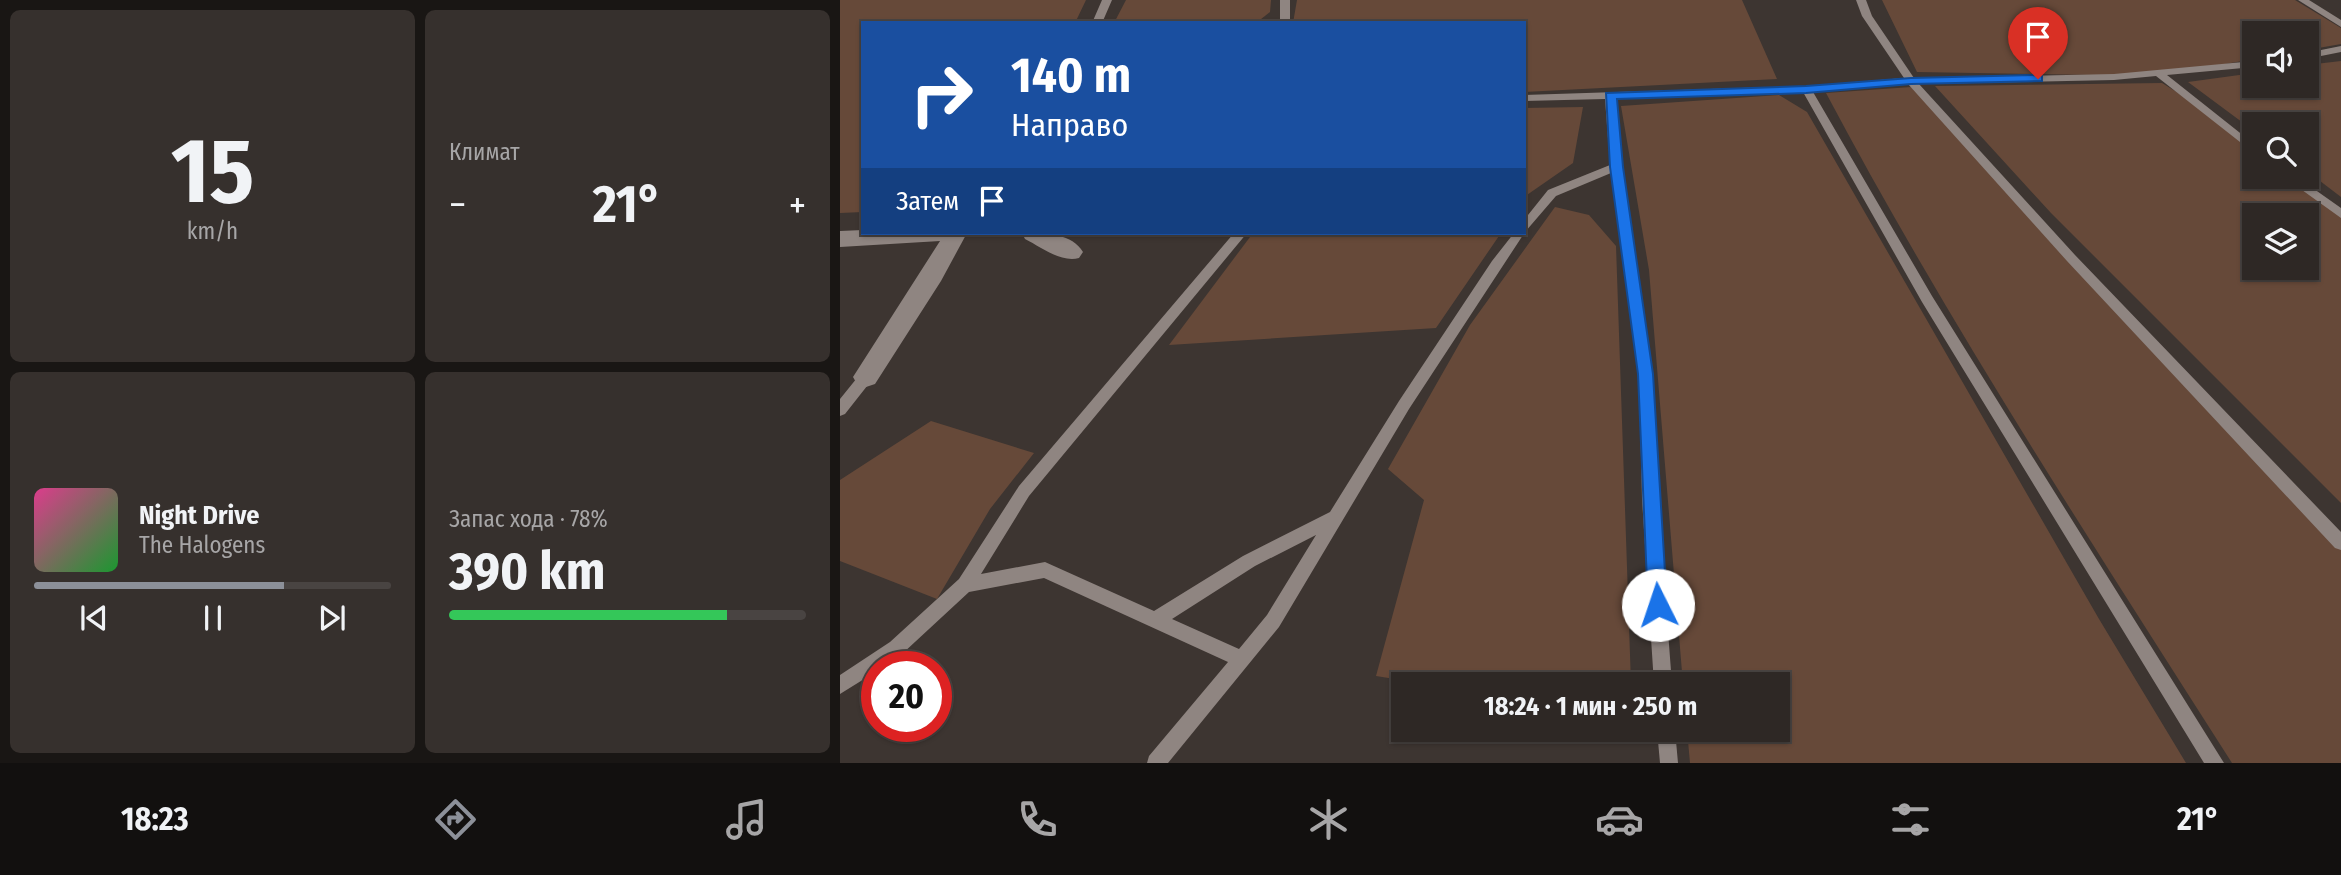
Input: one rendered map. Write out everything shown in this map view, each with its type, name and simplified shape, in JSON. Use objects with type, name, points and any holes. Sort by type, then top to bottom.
[{"type":"street","points":[[840,239],[910,235]]},
{"type":"street","points":[[866,377],[933,275],[955,235]]},
{"type":"street","points":[[1037,235],[1071,252]]},
{"type":"lane","points":[[1098,21],[1107,0]]},
{"type":"lane","points":[[1285,0],[1285,21]]},
{"type":"lane","points":[[1861,0],[1867,16],[1911,81],[2071,258],[2341,543]]},
{"type":"lane","points":[[2303,0],[2341,24]]},
{"type":"lane","points":[[2319,53],[2341,49]]},
{"type":"lane","points":[[1526,98],[1806,89],[1911,81],[2114,78],[2242,65]]},
{"type":"lane","points":[[2158,73],[2242,140]]},
{"type":"lane","points":[[1806,89],[1927,299],[2215,763]]},
{"type":"lane","points":[[1610,96],[1616,167],[1646,374],[1650,499],[1662,672]]},
{"type":"lane","points":[[1526,226],[1552,193],[1616,167]]},
{"type":"lane","points":[[2307,189],[2341,214]]},
{"type":"lane","points":[[840,685],[897,648],[965,585],[1024,491],[1239,235]]},
{"type":"lane","points":[[1156,763],[1273,621],[1425,373],[1496,264],[1518,235]]},
{"type":"lane","points":[[840,410],[866,377]]},
{"type":"lane","points":[[1156,619],[1249,561],[1336,517]]},
{"type":"lane","points":[[965,585],[1045,570],[1241,659]]},
{"type":"lane","points":[[1667,742],[1669,763]]},
{"type":"shaded area","points":[[840,0],[1086,0],[1076,21],[861,21],[861,212],[840,213]]},
{"type":"shaded area","points":[[1126,0],[1271,0],[1270,12],[1259,21],[1115,21]]},
{"type":"shaded area","points":[[1297,0],[1742,0],[1777,79],[1526,92],[1526,21],[1293,21]]},
{"type":"shaded area","points":[[1882,0],[2295,0],[2341,28],[2341,44],[2319,48],[2319,21],[2242,21],[2242,61],[2156,76],[1917,72]]},
{"type":"shaded area","points":[[2341,61],[2341,197],[2319,180],[2319,112],[2242,112],[2242,122],[2188,82],[2242,75],[2242,98],[2319,98],[2319,64]]},
{"type":"shaded area","points":[[2162,83],[2211,113],[2242,137],[2242,189],[2309,189],[2341,214],[2341,503],[2051,213],[1935,86]]},
{"type":"shaded area","points":[[1911,87],[2341,536],[2341,763],[2232,763],[2127,598],[1971,348],[1826,93]]},
{"type":"shaded area","points":[[1779,95],[1807,112],[2099,619],[2186,763],[1690,763],[1688,742],[1790,742],[1790,672],[1682,672],[1649,270],[1621,106]]},
{"type":"shaded area","points":[[1583,107],[1573,163],[1526,196],[1526,108]]},
{"type":"shaded area","points":[[1555,207],[1589,215],[1616,246],[1631,672],[1391,672],[1391,678],[1376,676],[1424,500],[1388,469],[1470,325]]},
{"type":"shaded area","points":[[1252,235],[1500,235],[1436,328],[1169,345]]},
{"type":"shaded area","points":[[931,421],[1034,453],[990,509],[937,599],[840,561],[840,480]]},
{"type":"route","points":[[1658,605],[1650,499],[1646,374],[1616,167],[1610,96],[1806,89],[1911,81],[2038,79]]}]
